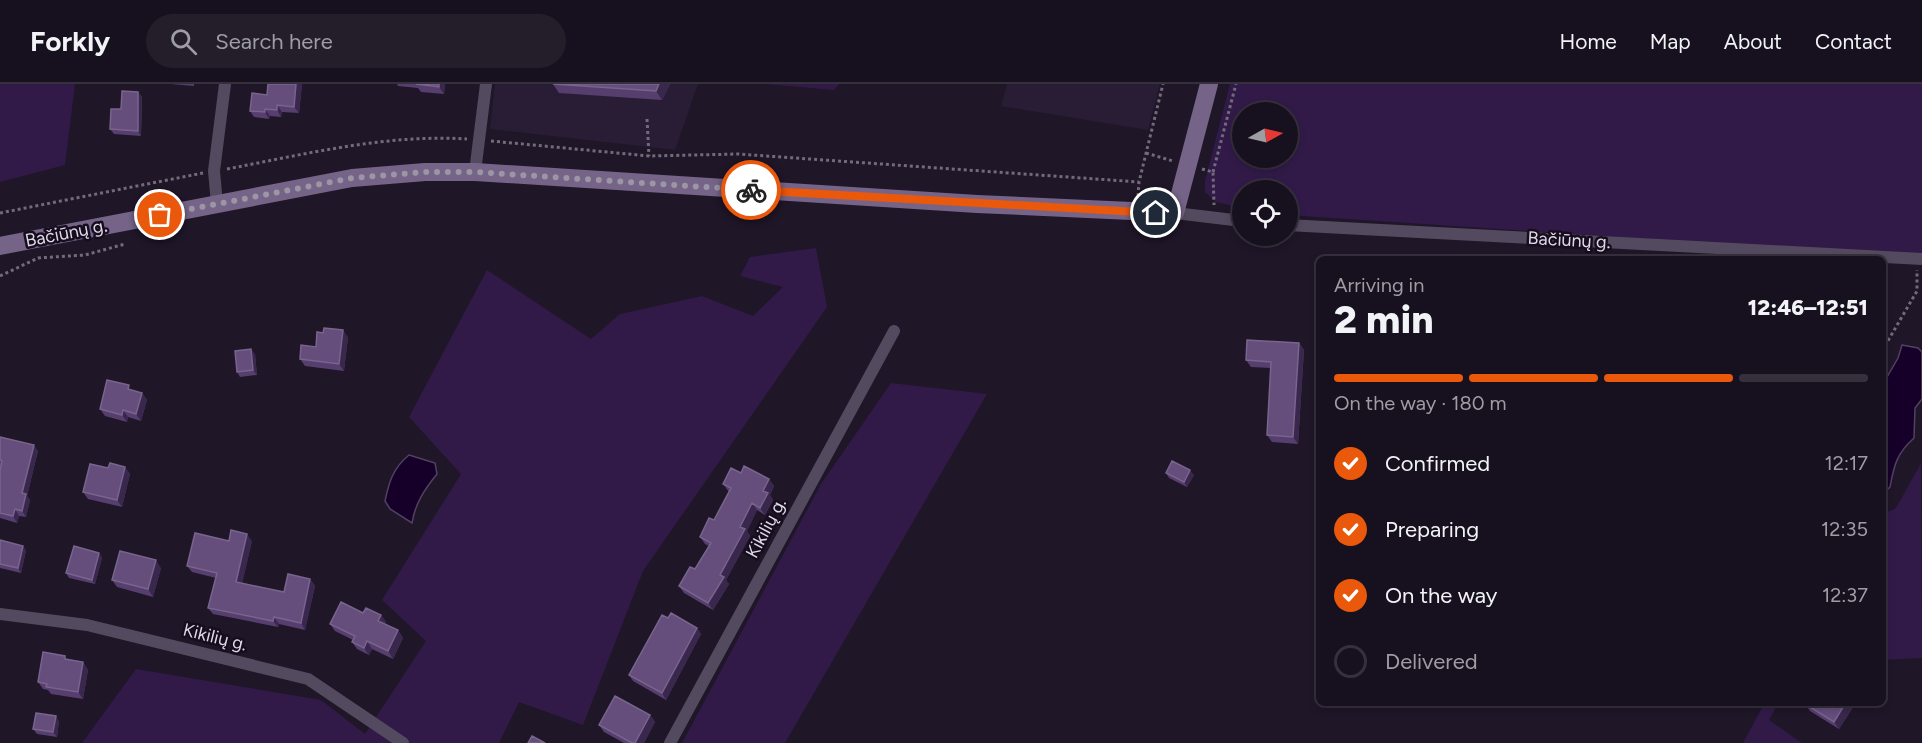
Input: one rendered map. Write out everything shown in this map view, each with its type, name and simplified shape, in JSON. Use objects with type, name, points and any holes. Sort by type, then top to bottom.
[{"type":"main road","points":[[1175,213],[1209,84]]},
{"type":"main road","name":"Bačiūnų g.","points":[[0,246],[334,182],[379,175],[425,172],[475,172],[1175,213]]},
{"type":"street","points":[[217,204],[214,171],[225,84]]},
{"type":"street","points":[[475,172],[486,84]]},
{"type":"street","name":"Bačiūnų g.","points":[[1175,213],[1232,219]]},
{"type":"street","name":"Bačiūnų g.","points":[[1298,226],[1863,256]]},
{"type":"street","name":"Bačiūnų g.","points":[[1886,257],[1919,259]]},
{"type":"street","name":"Kikilių g.","points":[[670,743],[894,331]]},
{"type":"street","name":"Kikilių g.","points":[[0,614],[87,625],[308,679],[403,743]]},
{"type":"path","points":[[1136,212],[1138,182],[1163,84]]},
{"type":"path","points":[[1213,172],[1236,84]]},
{"type":"path","points":[[647,119],[649,156]]},
{"type":"path","points":[[0,276],[38,258],[85,255],[124,244]]},
{"type":"path","points":[[1886,344],[1917,291],[1919,259]]},
{"type":"shaded area","points":[[0,84],[75,84],[65,165],[0,182]]},
{"type":"shaded area","points":[[495,84],[698,84],[675,150],[490,129]]},
{"type":"shaded area","points":[[766,84],[839,84],[834,90]]},
{"type":"shaded area","points":[[1007,84],[1160,84],[1148,130],[1001,106]]},
{"type":"shaded area","points":[[1230,84],[1922,84],[1922,257],[1298,216],[1298,180],[1232,180],[1232,206],[1216,202],[1205,192],[1205,181]]},
{"type":"shaded area","points":[[816,248],[827,307],[643,571],[583,725],[519,702],[499,743],[82,743],[136,669],[321,700],[365,734],[426,641],[382,600],[461,474],[409,417],[487,270],[591,339],[620,314],[702,296],[753,316],[783,287],[740,276],[750,257]]},
{"type":"shaded area","points":[[1902,345],[1918,348],[1922,352],[1922,399],[1915,408],[1914,438],[1900,454],[1890,487],[1886,490],[1886,379],[1898,358]]},
{"type":"shaded area","points":[[891,383],[987,394],[785,743],[682,743],[821,484]]},
{"type":"shaded area","points":[[409,455],[435,463],[437,474],[421,497],[412,523],[390,509],[385,501],[392,476]]},
{"type":"shaded area","points":[[1921,463],[1922,658],[1886,660],[1886,513],[1896,508]]},
{"type":"shaded area","points":[[1763,706],[1777,706],[1769,720],[1802,743],[1743,743]]},
{"type":"building","points":[[268,84],[296,84],[294,107],[277,105],[277,110],[250,111],[252,93],[267,95]]},
{"type":"building","points":[[416,84],[439,84],[439,87]]},
{"type":"building","points":[[553,84],[659,84],[656,91]]},
{"type":"building","points":[[122,91],[138,92],[138,131],[110,129],[111,109],[121,109]]},
{"type":"building","points":[[324,328],[343,330],[339,364],[300,359],[301,345],[316,347],[317,332],[323,333]]},
{"type":"building","points":[[1247,340],[1299,343],[1293,437],[1267,435],[1271,362],[1246,360]]},
{"type":"building","points":[[251,349],[253,370],[237,372],[235,351]]},
{"type":"building","points":[[107,380],[129,385],[128,389],[142,393],[136,414],[123,410],[122,415],[100,409]]},
{"type":"building","points":[[0,437],[34,445],[22,493],[26,494],[22,511],[15,509],[13,516],[0,513],[2,461],[0,460]]},
{"type":"building","points":[[1172,461],[1190,470],[1184,482],[1166,473]]},
{"type":"building","points":[[110,463],[125,467],[117,500],[83,492],[90,464],[108,468]]},
{"type":"building","points":[[744,466],[769,479],[763,491],[768,493],[760,508],[752,503],[740,527],[745,529],[720,575],[724,577],[708,603],[679,586],[690,567],[695,569],[711,543],[700,537],[709,518],[714,520],[731,488],[723,484],[731,468],[741,473]]},
{"type":"building","points":[[231,530],[247,534],[236,582],[284,592],[288,574],[310,579],[301,623],[274,617],[273,621],[208,608],[217,573],[187,566],[195,533],[229,541]]},
{"type":"building","points":[[0,540],[23,546],[18,568],[0,564]]},
{"type":"building","points":[[74,546],[99,553],[92,580],[66,573]]},
{"type":"building","points":[[120,551],[156,560],[148,589],[112,580]]},
{"type":"building","points":[[341,602],[363,613],[366,608],[381,615],[378,621],[398,630],[388,651],[367,641],[364,648],[352,642],[355,636],[330,624]]},
{"type":"building","points":[[671,613],[697,628],[662,693],[629,675],[662,615],[668,618]]},
{"type":"building","points":[[43,652],[83,662],[78,692],[46,687],[47,684],[38,682]]},
{"type":"building","points":[[615,696],[650,715],[635,743],[599,725]]},
{"type":"building","points":[[1808,706],[1844,706],[1834,722]]},
{"type":"building","points":[[36,713],[56,716],[53,732],[33,729]]},
{"type":"building","points":[[532,736],[545,743],[528,743]]},
{"type":"way so far","points":[[160,215],[352,178],[425,172],[475,172],[751,190]]},
{"type":"route","points":[[751,190],[1156,213]]}]
